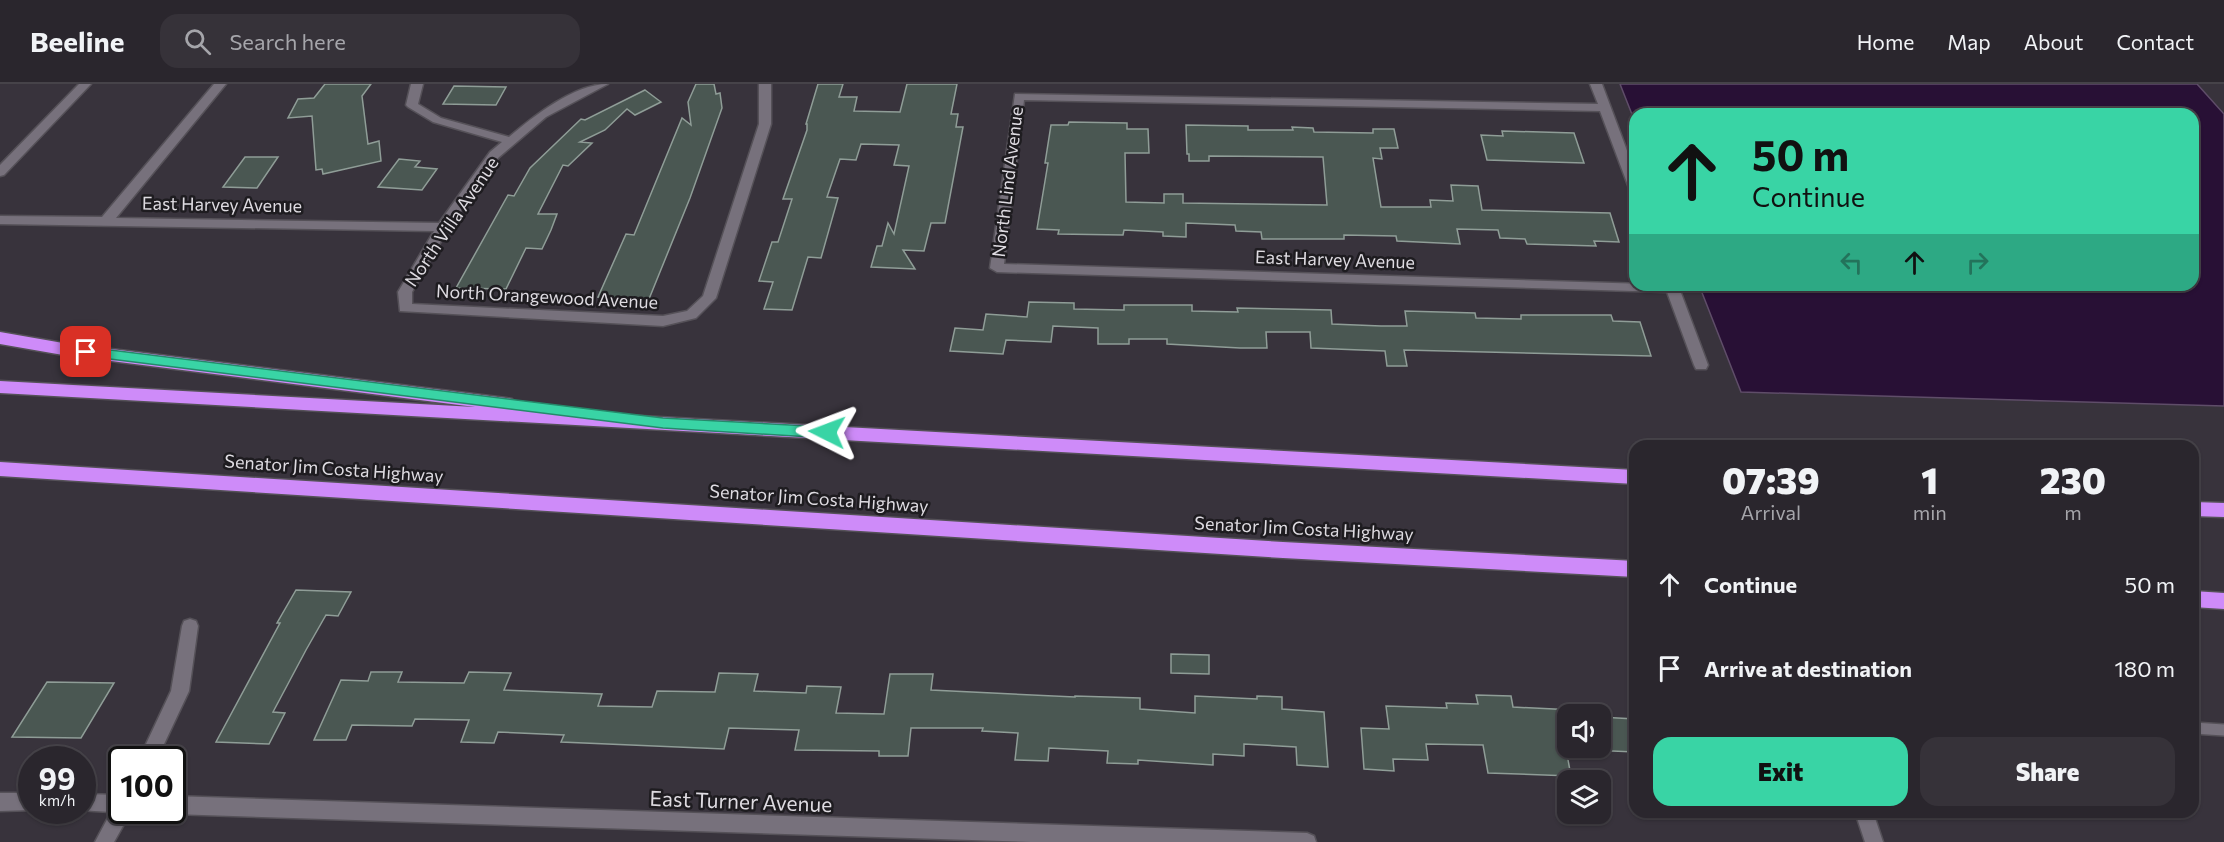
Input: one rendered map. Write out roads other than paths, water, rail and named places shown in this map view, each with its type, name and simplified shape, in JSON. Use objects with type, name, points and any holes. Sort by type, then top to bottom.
[{"type":"highway","points":[[0,338],[75,350],[663,423]]},
{"type":"highway","points":[[0,387],[1629,477]]},
{"type":"highway","name":"Senator Jim Costa Highway","points":[[0,469],[1283,550],[1629,569]]},
{"type":"highway","points":[[2199,509],[2224,510]]},
{"type":"highway","points":[[2199,599],[2224,601]]},
{"type":"street","points":[[0,172],[85,84]]},
{"type":"street","points":[[106,221],[220,84]]},
{"type":"street","points":[[417,84],[412,105],[437,120],[511,141]]},
{"type":"street","name":"North Villa Avenue","points":[[405,308],[405,292],[443,227],[494,155],[542,115],[602,84]]},
{"type":"street","name":"North Orangewood Avenue","points":[[405,308],[663,321],[691,315],[709,298],[762,135],[765,124],[765,84]]},
{"type":"street","points":[[1596,84],[1629,172]]},
{"type":"street","name":"North Lind Avenue","points":[[996,268],[1019,96],[1605,108]]},
{"type":"street","name":"East Harvey Avenue","points":[[0,220],[443,227]]},
{"type":"street","name":"East Harvey Avenue","points":[[996,268],[1629,285]]},
{"type":"street","points":[[1674,291],[1701,365]]},
{"type":"street","points":[[154,746],[180,692],[190,626]]},
{"type":"street","points":[[0,802],[18,802]]},
{"type":"street","name":"East Turner Avenue","points":[[186,806],[981,837],[1307,842]]},
{"type":"street","points":[[1866,818],[1874,842]]},
{"type":"street","points":[[104,842],[115,824]]},
{"type":"lane","points":[[2199,728],[2224,730]]}]
